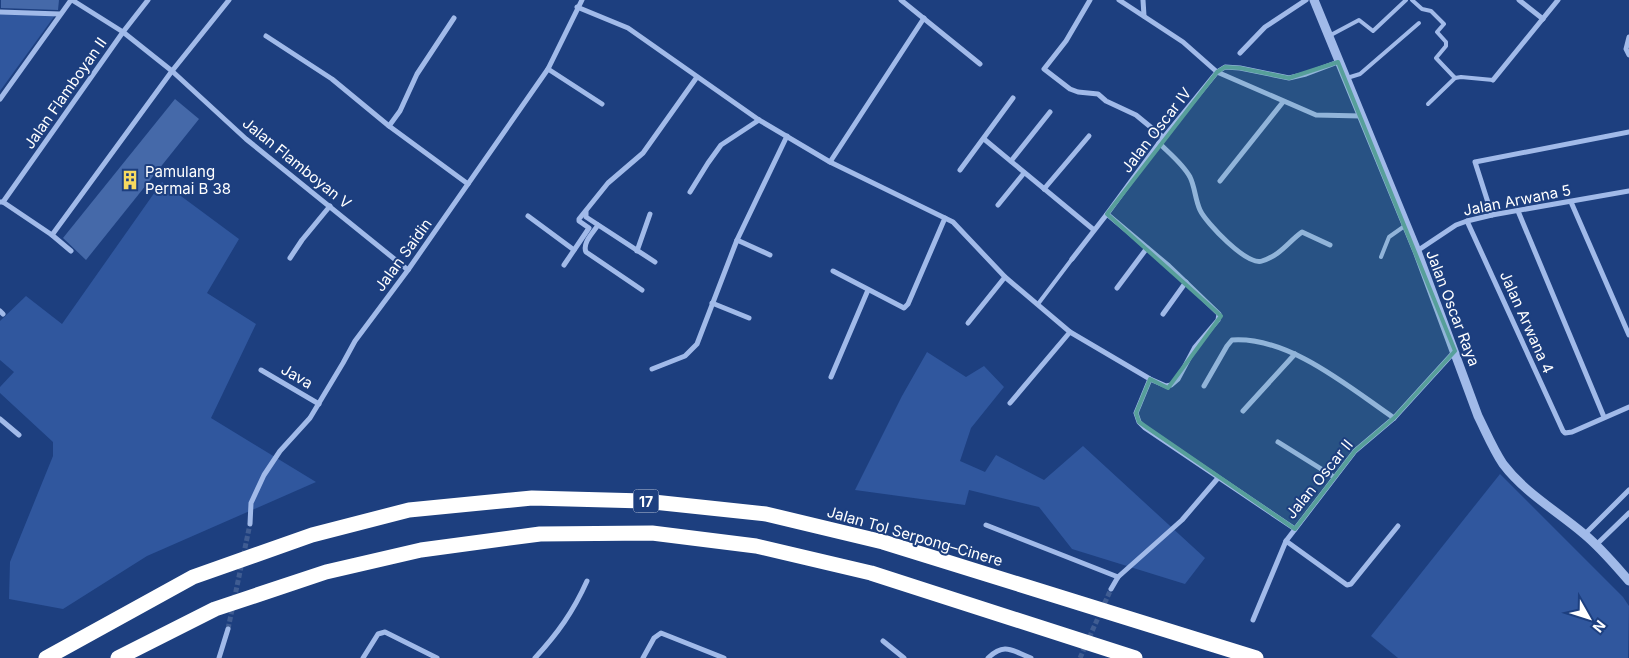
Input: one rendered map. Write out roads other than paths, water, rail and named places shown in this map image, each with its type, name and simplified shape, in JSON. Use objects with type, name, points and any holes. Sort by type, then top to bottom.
[{"type":"highway","name":"Jalan Tol Serpong–Cinere","points":[[46,658],[192,577],[312,535],[409,510],[532,498],[644,501],[766,514],[883,542],[1256,658]]},
{"type":"highway","name":"17","points":[[118,658],[215,609],[326,572],[420,550],[540,534],[652,533],[756,546],[871,573],[1135,658]]},
{"type":"street","points":[[0,100],[71,0]]},
{"type":"street","name":"Jalan Flamboyan V","points":[[71,0],[123,32],[172,71],[246,139],[408,270]]},
{"type":"street","name":"Jalan Flamboyan II","points":[[2,202],[123,32],[148,0]]},
{"type":"street","points":[[52,235],[172,71],[229,0]]},
{"type":"street","name":"Jalan Saidin","points":[[250,524],[251,503],[264,475],[280,451],[310,418],[355,341],[408,270],[548,69],[582,0]]},
{"type":"street","points":[[901,0],[980,64]]},
{"type":"street","points":[[1090,0],[1066,41],[1044,69],[1070,89],[1078,92],[1098,94],[1136,115],[1164,138]]},
{"type":"street","points":[[1119,0],[1183,42],[1217,72],[1316,115],[1361,116]]},
{"type":"street","points":[[1143,0],[1144,16]]},
{"type":"street","points":[[1240,53],[1265,27],[1306,0]]},
{"type":"street","name":"Jalan Oscar Raya","points":[[1314,0],[1417,251],[1478,416],[1489,439],[1503,464],[1532,494],[1585,534],[1629,581]]},
{"type":"street","points":[[1519,0],[1543,19]]},
{"type":"street","points":[[1493,80],[1558,0]]},
{"type":"street","points":[[577,7],[628,28],[759,120],[830,162],[952,222],[1005,277],[1070,332],[1150,379],[1166,386],[1171,385],[1178,379],[1195,347],[1219,319],[1219,314],[1186,282],[1107,214]]},
{"type":"street","points":[[0,12],[60,14]]},
{"type":"street","points":[[389,126],[400,110],[416,74],[454,18]]},
{"type":"street","points":[[830,162],[924,18]]},
{"type":"street","points":[[266,36],[332,79],[389,126],[468,184]]},
{"type":"street","points":[[1629,37],[1626,49],[1629,55]]},
{"type":"street","points":[[1217,72],[1225,67],[1240,68],[1289,78],[1338,62]]},
{"type":"street","points":[[548,69],[602,104]]},
{"type":"street","name":"Jalan Oscar IV","points":[[1072,259],[1159,143],[1217,72]]},
{"type":"street","points":[[564,265],[589,228],[578,220],[608,183],[642,154],[697,77]]},
{"type":"street","points":[[960,170],[1014,98]]},
{"type":"street","points":[[1220,181],[1283,102]]},
{"type":"street","points":[[1011,162],[1050,112]]},
{"type":"street","points":[[690,192],[721,145],[759,120]]},
{"type":"street","points":[[1492,215],[1475,162],[1629,132]]},
{"type":"street","points":[[652,369],[676,360],[693,350],[700,338],[737,240],[787,136]]},
{"type":"street","points":[[1044,189],[1089,136]]},
{"type":"street","points":[[984,139],[1094,230]]},
{"type":"street","points":[[1159,143],[1190,176],[1200,210],[1206,221],[1248,258],[1255,262],[1260,262],[1274,256],[1302,232],[1330,245]]},
{"type":"street","points":[[998,205],[1024,173]]},
{"type":"street","name":"Jalan Arwana 5","points":[[1417,251],[1456,225],[1467,221],[1629,191]]},
{"type":"street","points":[[2,202],[71,250]]},
{"type":"street","points":[[1571,202],[1629,335]]},
{"type":"street","points":[[290,258],[330,206]]},
{"type":"street","points":[[1518,211],[1604,417],[1629,407]]},
{"type":"street","points":[[586,212],[586,217],[656,262]]},
{"type":"street","points":[[637,251],[650,214]]},
{"type":"street","points":[[528,216],[574,250]]},
{"type":"street","points":[[833,271],[902,308],[907,306],[945,218]]},
{"type":"street","name":"Jalan Arwana 4","points":[[1467,221],[1560,426],[1565,433],[1572,432],[1604,417]]},
{"type":"street","points":[[598,225],[586,242],[584,248],[586,252],[642,290]]},
{"type":"street","points":[[737,240],[770,255]]},
{"type":"street","points":[[1117,288],[1147,248]]},
{"type":"street","points":[[968,323],[1005,277]]},
{"type":"street","points":[[1163,314],[1186,282]]},
{"type":"street","points":[[831,377],[868,290]]},
{"type":"street","points":[[712,303],[749,318]]},
{"type":"street","points":[[1010,403],[1070,332]]},
{"type":"street","points":[[1204,386],[1227,346],[1232,340],[1240,339],[1268,345],[1295,354],[1320,368],[1394,418]]},
{"type":"street","name":"Jalan Oscar II","points":[[1253,620],[1286,540],[1355,451],[1394,418],[1455,351]]},
{"type":"street","points":[[1243,411],[1295,354]]},
{"type":"street","name":"Java","points":[[261,370],[319,404]]},
{"type":"street","points":[[1150,379],[1136,413],[1139,422],[1145,428],[1295,529]]},
{"type":"street","points":[[0,419],[19,435]]},
{"type":"street","points":[[1278,442],[1334,477]]},
{"type":"street","points":[[1111,589],[1118,577],[1182,520],[1218,478]]},
{"type":"street","points":[[1585,534],[1629,490]]},
{"type":"street","points":[[1596,545],[1629,513]]},
{"type":"street","points":[[986,525],[1118,577]]},
{"type":"street","points":[[1286,540],[1347,585],[1351,584],[1398,526]]},
{"type":"street","points":[[535,658],[570,615],[587,581]]},
{"type":"street","points":[[219,658],[228,629]]},
{"type":"street","points":[[363,658],[378,634],[385,632],[437,658]]},
{"type":"street","points":[[643,658],[656,635],[661,633],[724,658]]},
{"type":"street","points":[[883,641],[904,658]]},
{"type":"street","points":[[988,658],[1000,648],[1005,648],[1031,658]]},
{"type":"lane","points":[[1328,36],[1359,20],[1372,31],[1406,0]]},
{"type":"lane","points":[[1412,0],[1422,9],[1431,11],[1444,24],[1437,32],[1446,42],[1446,46],[1436,58],[1455,78]]},
{"type":"lane","points":[[1345,78],[1360,74],[1419,23]]},
{"type":"lane","points":[[1428,104],[1455,78],[1493,80]]},
{"type":"lane","points":[[1381,256],[1389,237],[1406,226]]},
{"type":"lane","name":"Jalan Oscar IV","points":[[1038,304],[1072,259]]},
{"type":"tunnel","points":[[228,629],[250,524]]},
{"type":"tunnel","points":[[1080,658],[1111,589]]},
{"type":"place","name":"Pamulang Permai B 38","points":[[130,180]]}]
